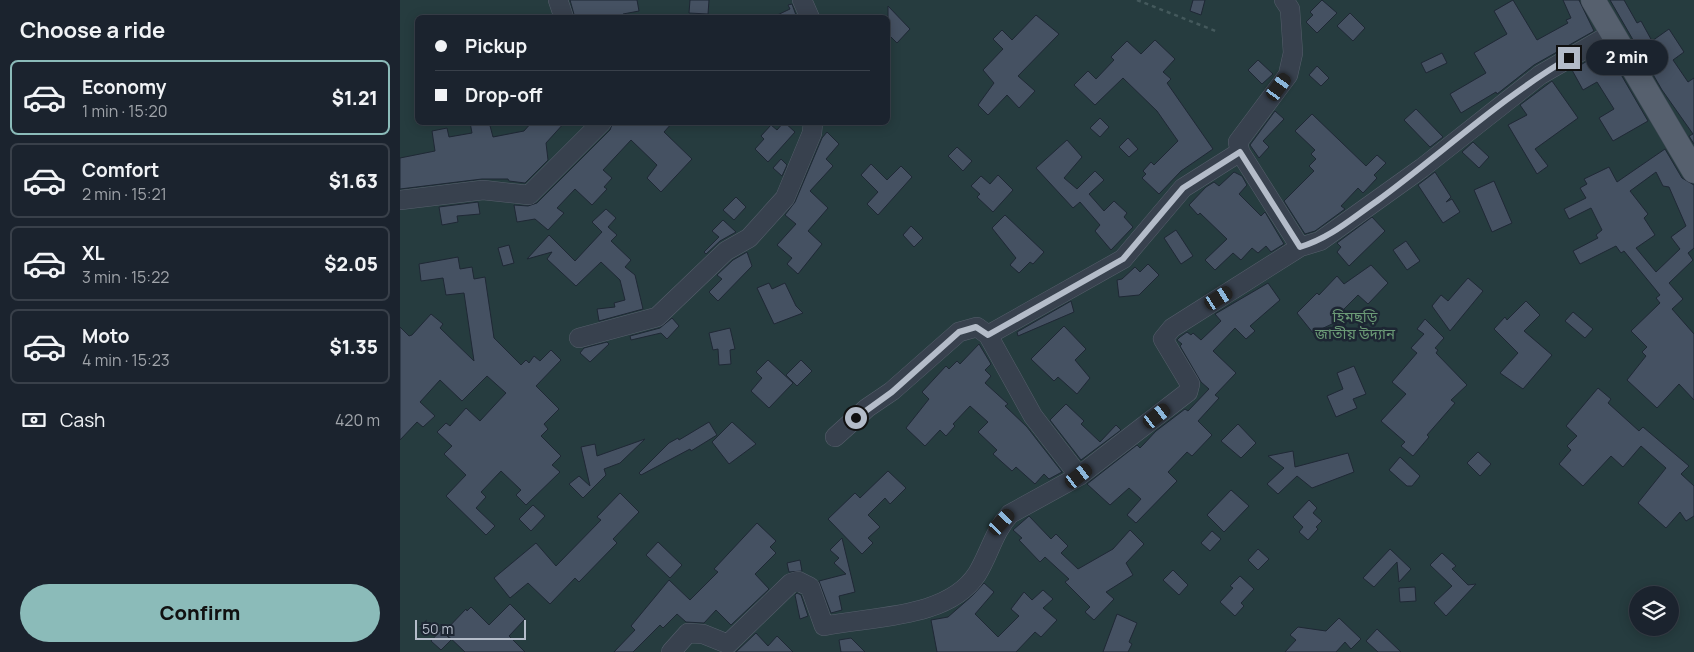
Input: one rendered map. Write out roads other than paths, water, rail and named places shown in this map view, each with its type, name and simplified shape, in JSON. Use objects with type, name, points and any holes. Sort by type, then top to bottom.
[{"type":"main road","points":[[1593,0],[1611,34],[1694,171]]},
{"type":"street","points":[[558,0],[563,15]]},
{"type":"street","points":[[802,0],[809,15]]},
{"type":"street","points":[[1284,0],[1290,9],[1293,53],[1288,75],[1238,142],[1240,152],[1300,247]]},
{"type":"street","points":[[671,652],[688,633],[703,634],[728,644],[791,583],[798,581],[810,587],[824,626],[929,610],[969,584],[977,574],[1002,522],[1010,514],[1079,476],[1188,392],[1190,384],[1163,339],[1172,328],[1300,247],[1320,241],[1422,168],[1540,75],[1611,34]]},
{"type":"street","points":[[400,200],[483,190],[529,195],[599,125]]},
{"type":"street","points":[[579,338],[657,317],[726,251],[749,238],[785,198],[812,133],[813,125]]},
{"type":"street","points":[[988,335],[1123,259],[1183,188],[1240,152]]},
{"type":"street","points":[[835,437],[866,408],[892,392],[959,332],[976,327],[988,335],[1033,416],[1079,476]]},
{"type":"park label","name":"হিমছড়ি জাতীয় উদ্যান","points":[[1355,326]]}]
